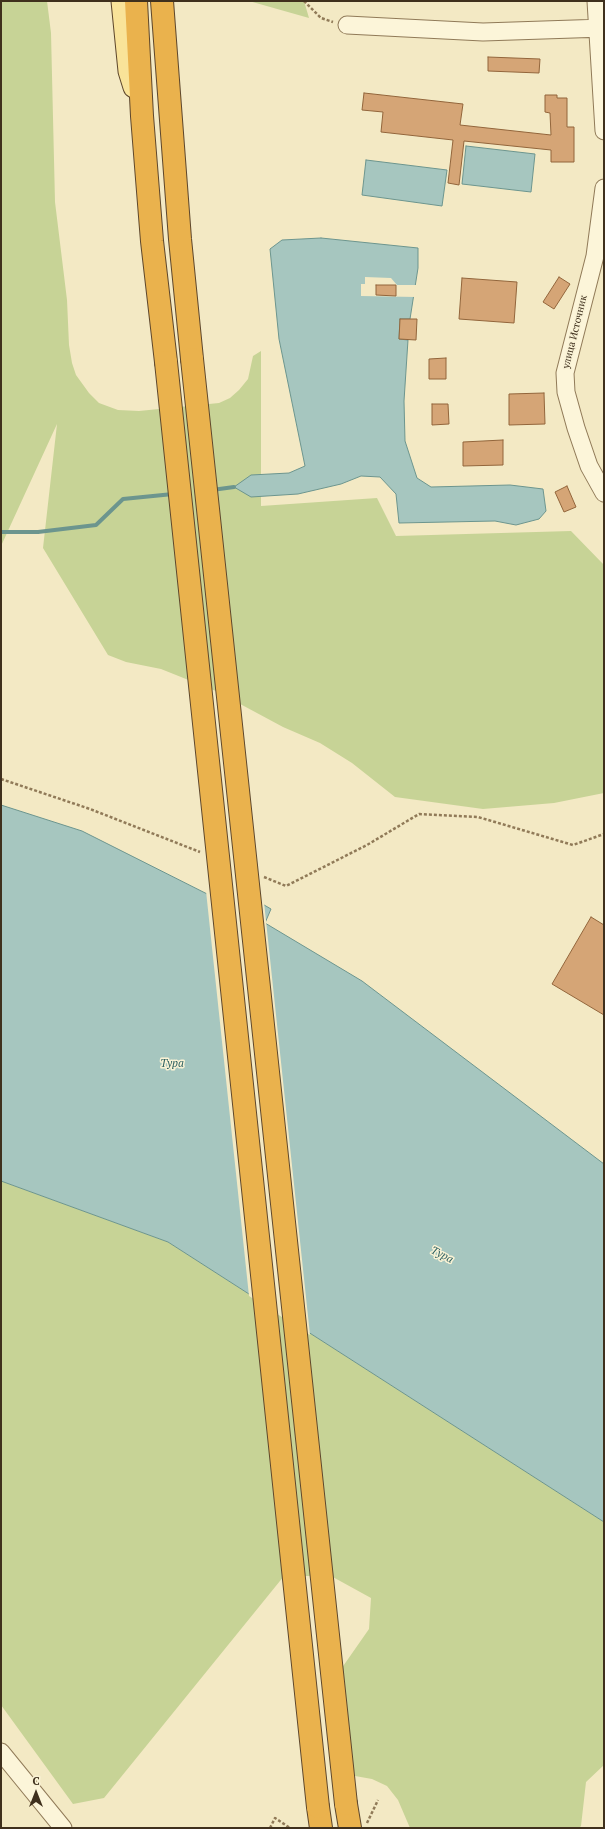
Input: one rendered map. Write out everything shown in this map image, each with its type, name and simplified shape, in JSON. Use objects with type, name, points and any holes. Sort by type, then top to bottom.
[{"type":"highway","points":[[136,1],[142,116],[152,241],[320,1818]]},
{"type":"highway","points":[[162,1],[180,239],[192,359],[346,1804],[358,1827]]},
{"type":"highway","points":[[170,97],[172,1]]},
{"type":"main road","points":[[122,1],[129,71],[142,116]]},
{"type":"street","points":[[596,1],[601,29],[604,131]]},
{"type":"street","points":[[347,25],[483,32],[601,29]]},
{"type":"street","name":"улица Источник","points":[[604,188],[594,256],[565,373],[566,392],[576,428],[589,466],[604,493]]},
{"type":"street","points":[[1,1752],[63,1828]]},
{"type":"path","points":[[304,1],[321,18],[347,25]]},
{"type":"path","points":[[1,779],[90,809],[206,854]]},
{"type":"path","points":[[257,874],[286,886],[366,845],[419,814],[478,817],[573,845],[604,834]]},
{"type":"path","points":[[358,1827],[378,1800]]},
{"type":"path","points":[[270,1828],[274,1818],[290,1828]]},
{"type":"green space","points":[[1,1],[47,1],[51,33],[55,202],[67,300],[69,345],[76,375],[89,393],[99,403],[118,410],[139,411],[219,403],[230,398],[248,379],[253,356],[261,351],[261,506],[377,498],[396,536],[571,531],[604,565],[604,793],[554,803],[483,809],[395,797],[352,763],[320,743],[283,727],[216,691],[161,669],[126,662],[108,655],[43,548],[57,424],[1,546]]},
{"type":"green space","points":[[249,1],[304,1],[309,18]]},
{"type":"green space","points":[[1,1181],[168,1242],[604,1522],[604,1765],[586,1782],[581,1826],[579,1828],[410,1828],[398,1800],[387,1786],[372,1779],[355,1776],[346,1728],[339,1672],[369,1629],[371,1598],[331,1576],[284,1576],[104,1798],[73,1804],[1,1705]]},
{"type":"water","points":[[466,146],[535,154],[531,192],[462,184]]},
{"type":"water","points":[[366,160],[447,170],[442,206],[362,195]]},
{"type":"water","points":[[321,238],[418,248],[418,268],[410,319],[400,319],[399,339],[408,340],[404,401],[405,441],[417,478],[431,487],[510,485],[543,489],[546,511],[539,519],[516,525],[495,521],[399,523],[396,494],[380,477],[361,476],[341,484],[298,494],[251,497],[234,487],[251,475],[289,473],[305,466],[279,339],[270,249],[282,240]]},
{"type":"water","name":"Тура","points":[[1,805],[82,831],[239,910],[247,895],[271,909],[265,923],[362,981],[604,1164],[604,1522],[168,1242],[1,1181]]},
{"type":"pier","points":[[365,277],[391,278],[397,285],[418,285],[416,297],[361,296],[361,284],[365,284]]},
{"type":"pier","points":[[206,891],[239,908],[245,894],[248,893],[264,902],[310,1335],[249,1296]]},
{"type":"building","points":[[488,57],[540,59],[539,73],[488,71]]},
{"type":"building","points":[[364,93],[463,104],[460,125],[551,135],[550,113],[545,112],[545,95],[557,95],[557,98],[567,98],[567,127],[574,127],[574,162],[551,162],[551,150],[464,141],[459,185],[448,183],[453,140],[381,132],[383,112],[362,110]]},
{"type":"building","points":[[559,277],[570,284],[554,309],[543,302]]},
{"type":"building","points":[[462,278],[517,282],[514,323],[459,319]]},
{"type":"building","points":[[376,285],[396,285],[396,296],[376,295]]},
{"type":"building","points":[[400,319],[417,319],[416,340],[399,339]]},
{"type":"building","points":[[446,358],[446,379],[429,379],[429,359]]},
{"type":"building","points":[[544,393],[545,424],[509,425],[509,394]]},
{"type":"building","points":[[432,404],[448,404],[449,424],[432,425]]},
{"type":"building","points":[[503,440],[503,465],[463,466],[463,442]]},
{"type":"building","points":[[567,486],[576,507],[564,512],[555,492]]},
{"type":"building","points":[[591,917],[604,925],[604,1015],[552,984]]},
{"type":"waterway","points":[[212,490],[234,487]]},
{"type":"waterway","points":[[1,532],[38,532],[96,525],[123,499],[173,494]]}]
